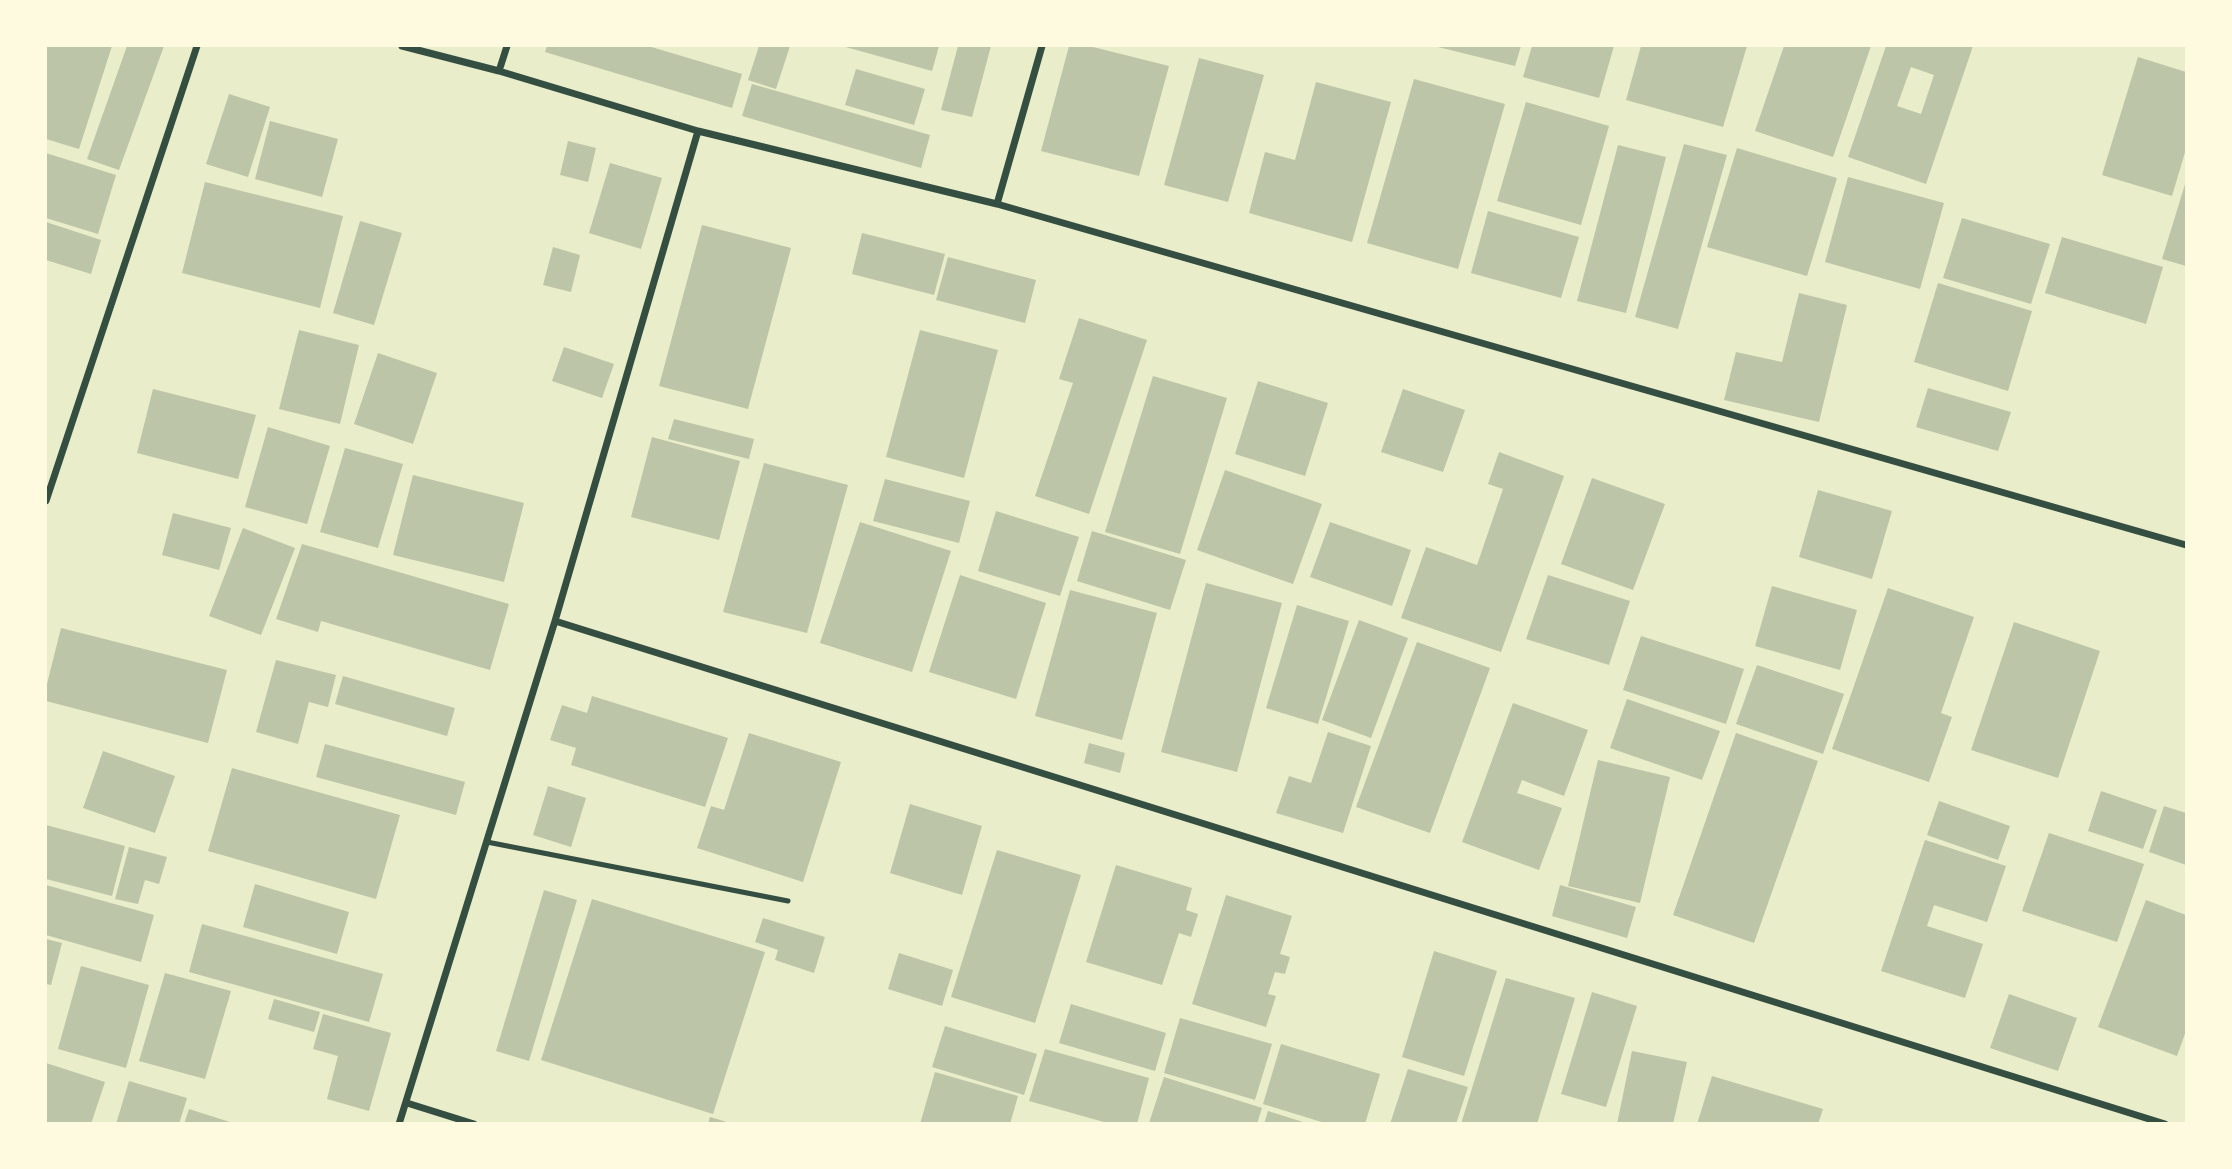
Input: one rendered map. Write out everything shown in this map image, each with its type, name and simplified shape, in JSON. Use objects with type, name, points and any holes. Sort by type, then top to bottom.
[{"type":"street","points":[[46,501],[49,476],[197,46]]},
{"type":"street","points":[[402,46],[499,71],[698,131],[997,204],[2186,545]]},
{"type":"street","points":[[499,71],[507,46]]},
{"type":"street","points":[[997,204],[1042,46]]},
{"type":"street","points":[[399,1124],[555,621],[698,131]]},
{"type":"street","points":[[555,621],[2165,1124]]},
{"type":"street","points":[[407,1103],[474,1124]]},
{"type":"lane","points":[[487,842],[788,901]]},
{"type":"building","points":[[46,46],[112,46],[79,149],[46,139]]},
{"type":"building","points":[[127,46],[164,46],[119,170],[87,159]]},
{"type":"building","points":[[547,46],[648,46],[742,74],[732,108],[545,52]]},
{"type":"building","points":[[759,46],[790,46],[776,89],[748,80]]},
{"type":"building","points":[[842,46],[939,46],[932,71]]},
{"type":"building","points":[[958,46],[991,46],[972,117],[941,110]]},
{"type":"building","points":[[1069,46],[1089,46],[1169,66],[1139,176],[1041,151]]},
{"type":"building","points":[[1434,46],[1521,46],[1515,66]]},
{"type":"building","points":[[1532,46],[1614,46],[1599,98],[1523,77]]},
{"type":"building","points":[[1641,46],[1747,46],[1723,127],[1626,100]]},
{"type":"building","points":[[1784,46],[1871,46],[1833,157],[1755,131]]},
{"type":"building","points":[[1886,46],[1973,46],[1926,184],[1848,157]],"holes":[[[1911,67],[1934,75],[1921,114],[1897,106]]]},
{"type":"building","points":[[2138,57],[2186,72],[2186,149],[2172,196],[2102,175]]},
{"type":"building","points":[[1199,58],[1264,75],[1228,202],[1164,185]]},
{"type":"building","points":[[856,69],[925,89],[914,125],[845,105]]},
{"type":"building","points":[[1414,79],[1505,104],[1458,269],[1367,243]]},
{"type":"building","points":[[1316,82],[1391,102],[1352,242],[1249,213],[1265,152],[1295,160]]},
{"type":"building","points":[[752,84],[930,135],[921,168],[742,116]]},
{"type":"building","points":[[229,94],[270,107],[248,177],[206,164]]},
{"type":"building","points":[[1526,102],[1609,126],[1581,225],[1497,201]]},
{"type":"building","points":[[270,121],[338,139],[322,197],[255,179]]},
{"type":"building","points":[[568,141],[596,148],[588,182],[560,175]]},
{"type":"building","points":[[1684,144],[1727,155],[1678,329],[1635,317]]},
{"type":"building","points":[[1618,145],[1666,157],[1626,313],[1577,301]]},
{"type":"building","points":[[1737,148],[1837,178],[1807,276],[1707,247]]},
{"type":"building","points":[[46,153],[116,175],[98,234],[46,218]]},
{"type":"building","points":[[610,163],[662,178],[641,249],[589,233]]},
{"type":"building","points":[[1848,177],[1944,203],[1920,289],[1825,262]]},
{"type":"building","points":[[2186,181],[2186,266],[2162,259]]},
{"type":"building","points":[[205,182],[343,216],[320,308],[182,273]]},
{"type":"building","points":[[1488,211],[1579,237],[1561,298],[1471,273]]},
{"type":"building","points":[[1962,218],[2050,244],[2031,304],[1943,278]]},
{"type":"building","points":[[360,221],[402,233],[374,325],[333,313]]},
{"type":"building","points":[[46,222],[101,240],[91,274],[46,260]]},
{"type":"building","points":[[702,225],[791,248],[748,409],[659,386]]},
{"type":"building","points":[[862,233],[945,254],[934,295],[852,274]]},
{"type":"building","points":[[2062,237],[2163,267],[2146,324],[2045,293]]},
{"type":"building","points":[[553,247],[580,255],[571,292],[543,285]]},
{"type":"building","points":[[948,257],[1036,280],[1025,323],[936,300]]},
{"type":"building","points":[[1938,283],[2032,311],[2008,391],[1914,362]]},
{"type":"building","points":[[1799,293],[1847,305],[1819,422],[1724,400],[1736,352],[1782,362]]},
{"type":"building","points":[[1079,318],[1147,340],[1089,514],[1035,496],[1073,383],[1059,379]]},
{"type":"building","points":[[299,330],[359,345],[340,424],[279,409]]},
{"type":"building","points":[[920,330],[998,350],[964,478],[886,457]]},
{"type":"building","points":[[564,347],[614,364],[602,398],[552,381]]},
{"type":"building","points":[[378,353],[437,373],[413,444],[354,424]]},
{"type":"building","points":[[1153,376],[1227,398],[1180,554],[1105,532]]},
{"type":"building","points":[[1258,381],[1328,403],[1305,476],[1235,454]]},
{"type":"building","points":[[1928,388],[2011,412],[1998,451],[1916,427]]},
{"type":"building","points":[[153,389],[256,415],[238,479],[137,453]]},
{"type":"building","points":[[1403,389],[1465,410],[1443,472],[1381,452]]},
{"type":"building","points":[[674,419],[754,439],[749,459],[668,439]]},
{"type":"building","points":[[268,427],[330,446],[307,524],[245,507]]},
{"type":"building","points":[[652,437],[740,461],[719,540],[631,517]]},
{"type":"building","points":[[345,448],[403,464],[378,548],[320,532]]},
{"type":"building","points":[[1499,452],[1564,476],[1501,652],[1401,618],[1426,547],[1477,565],[1503,489],[1488,484]]},
{"type":"building","points":[[764,463],[848,485],[807,633],[723,612]]},
{"type":"building","points":[[1225,470],[1322,504],[1293,584],[1197,550]]},
{"type":"building","points":[[413,475],[524,503],[504,582],[393,555]]},
{"type":"building","points":[[1592,478],[1665,504],[1633,590],[1561,564]]},
{"type":"building","points":[[885,479],[970,501],[959,543],[873,521]]},
{"type":"building","points":[[1818,490],[1892,511],[1872,579],[1799,557]]},
{"type":"building","points":[[996,511],[1079,537],[1060,596],[978,571]]},
{"type":"building","points":[[173,513],[231,528],[219,570],[162,555]]},
{"type":"building","points":[[860,522],[951,551],[912,672],[820,643]]},
{"type":"building","points":[[1330,522],[1411,550],[1392,606],[1310,577]]},
{"type":"building","points":[[243,528],[295,548],[261,635],[209,616]]},
{"type":"building","points":[[1092,531],[1186,560],[1170,610],[1077,581]]},
{"type":"building","points":[[302,544],[509,604],[490,670],[321,621],[318,632],[276,619]]},
{"type":"building","points":[[960,575],[1046,603],[1016,699],[929,672]]},
{"type":"building","points":[[1548,575],[1630,601],[1609,665],[1526,639]]},
{"type":"building","points":[[1206,583],[1282,603],[1237,772],[1161,752]]},
{"type":"building","points":[[1772,586],[1857,610],[1840,670],[1755,646]]},
{"type":"building","points":[[1888,588],[1974,617],[1941,713],[1952,717],[1929,782],[1832,749]]},
{"type":"building","points":[[1070,590],[1157,613],[1122,740],[1035,716]]},
{"type":"building","points":[[1297,605],[1349,621],[1318,724],[1266,708]]},
{"type":"building","points":[[1359,620],[1408,638],[1371,738],[1322,720]]},
{"type":"building","points":[[2014,622],[2100,651],[2058,778],[1971,750]]},
{"type":"building","points":[[61,628],[227,670],[208,743],[46,701],[46,688]]},
{"type":"building","points":[[1641,636],[1744,669],[1726,724],[1623,690]]},
{"type":"building","points":[[1417,642],[1490,668],[1430,833],[1356,807]]},
{"type":"building","points":[[276,660],[336,675],[328,707],[309,702],[298,744],[256,732]]},
{"type":"building","points":[[1757,665],[1844,694],[1823,754],[1736,724]]},
{"type":"building","points":[[343,676],[455,708],[447,736],[335,704]]},
{"type":"building","points":[[592,696],[728,738],[705,807],[571,765],[576,748],[550,740],[562,705],[587,713]]},
{"type":"building","points":[[1627,699],[1720,731],[1702,780],[1610,748]]},
{"type":"building","points":[[1513,703],[1588,730],[1564,796],[1522,780],[1517,793],[1562,808],[1539,870],[1462,842]]},
{"type":"building","points":[[1328,732],[1371,746],[1343,833],[1276,813],[1289,776],[1311,783]]},
{"type":"building","points":[[749,733],[841,762],[803,882],[697,848],[711,806],[724,810]]},
{"type":"building","points":[[1736,733],[1818,761],[1754,943],[1673,915]]},
{"type":"building","points":[[1089,743],[1125,753],[1120,773],[1084,763]]},
{"type":"building","points":[[325,744],[465,782],[456,815],[316,777]]},
{"type":"building","points":[[103,751],[175,776],[155,833],[83,808]]},
{"type":"building","points":[[1598,760],[1670,777],[1640,903],[1568,886]]},
{"type":"building","points":[[232,768],[400,815],[376,899],[208,851]]},
{"type":"building","points":[[548,786],[586,798],[571,847],[533,835]]},
{"type":"building","points":[[2101,791],[2157,810],[2143,849],[2088,831]]},
{"type":"building","points":[[1939,801],[2010,826],[1998,860],[1927,835]]},
{"type":"building","points":[[910,804],[982,826],[962,895],[890,873]]},
{"type":"building","points":[[2164,806],[2186,813],[2186,865],[2149,852]]},
{"type":"building","points":[[46,825],[125,846],[112,896],[46,879]]},
{"type":"building","points":[[2049,833],[2144,864],[2117,942],[2022,911]]},
{"type":"building","points":[[1925,840],[2006,866],[1987,922],[1934,905],[1927,926],[1983,944],[1965,998],[1881,971]]},
{"type":"building","points":[[129,847],[167,857],[159,884],[145,880],[138,904],[115,899]]},
{"type":"building","points":[[997,850],[1081,875],[1035,1023],[951,997]]},
{"type":"building","points":[[1116,865],[1192,888],[1186,910],[1198,914],[1191,937],[1179,933],[1162,985],[1086,962]]},
{"type":"building","points":[[255,884],[349,912],[337,954],[243,927]]},
{"type":"building","points":[[46,885],[154,915],[141,962],[46,935]]},
{"type":"building","points":[[1560,885],[1636,907],[1627,938],[1552,916]]},
{"type":"building","points":[[544,890],[577,900],[529,1061],[496,1051]]},
{"type":"building","points":[[1226,895],[1292,916],[1280,954],[1290,957],[1285,974],[1275,972],[1268,994],[1276,996],[1266,1027],[1192,1004]]},
{"type":"building","points":[[592,899],[765,952],[713,1114],[541,1060]]},
{"type":"building","points":[[2146,900],[2186,915],[2186,1031],[2177,1056],[2098,1027]]},
{"type":"building","points":[[763,918],[825,937],[814,973],[775,960],[778,950],[755,942]]},
{"type":"building","points":[[202,924],[383,974],[369,1022],[189,972]]},
{"type":"building","points":[[46,939],[62,943],[51,985],[46,984]]},
{"type":"building","points":[[1434,951],[1497,971],[1464,1076],[1402,1057]]},
{"type":"building","points":[[899,953],[953,970],[942,1006],[888,989]]},
{"type":"building","points":[[81,966],[149,985],[126,1068],[58,1049]]},
{"type":"building","points":[[165,973],[231,991],[205,1079],[139,1061]]},
{"type":"building","points":[[1506,978],[1575,998],[1537,1124],[1461,1124]]},
{"type":"building","points":[[1592,992],[1637,1006],[1606,1107],[1561,1094]]},
{"type":"building","points":[[2009,994],[2077,1018],[2058,1071],[1990,1048]]},
{"type":"building","points":[[274,999],[320,1012],[314,1032],[268,1019]]},
{"type":"building","points":[[1071,1004],[1166,1033],[1155,1071],[1059,1043]]},
{"type":"building","points":[[323,1014],[391,1033],[369,1111],[327,1099],[338,1056],[313,1049]]},
{"type":"building","points":[[1180,1018],[1272,1044],[1255,1100],[1164,1073]]},
{"type":"building","points":[[945,1026],[1037,1054],[1024,1095],[932,1067]]},
{"type":"building","points":[[1281,1044],[1380,1074],[1365,1124],[1328,1124],[1263,1104]]},
{"type":"building","points":[[1045,1049],[1149,1078],[1137,1124],[1111,1124],[1029,1101]]},
{"type":"building","points":[[1632,1051],[1687,1062],[1673,1124],[1617,1124]]},
{"type":"building","points":[[46,1063],[105,1082],[91,1124],[46,1124]]},
{"type":"building","points":[[1408,1069],[1468,1087],[1456,1124],[1390,1124]]},
{"type":"building","points":[[935,1072],[1018,1096],[1010,1124],[920,1124]]},
{"type":"building","points":[[1712,1076],[1823,1109],[1818,1124],[1697,1124]]},
{"type":"building","points":[[1164,1077],[1262,1108],[1257,1124],[1149,1123]]},
{"type":"building","points":[[129,1081],[187,1098],[179,1124],[116,1124]]},
{"type":"building","points":[[189,1109],[233,1123],[184,1124]]},
{"type":"building","points":[[1268,1111],[1306,1123],[1306,1124],[1264,1124]]},
{"type":"building","points":[[710,1117],[730,1123],[730,1124],[708,1124]]}]
